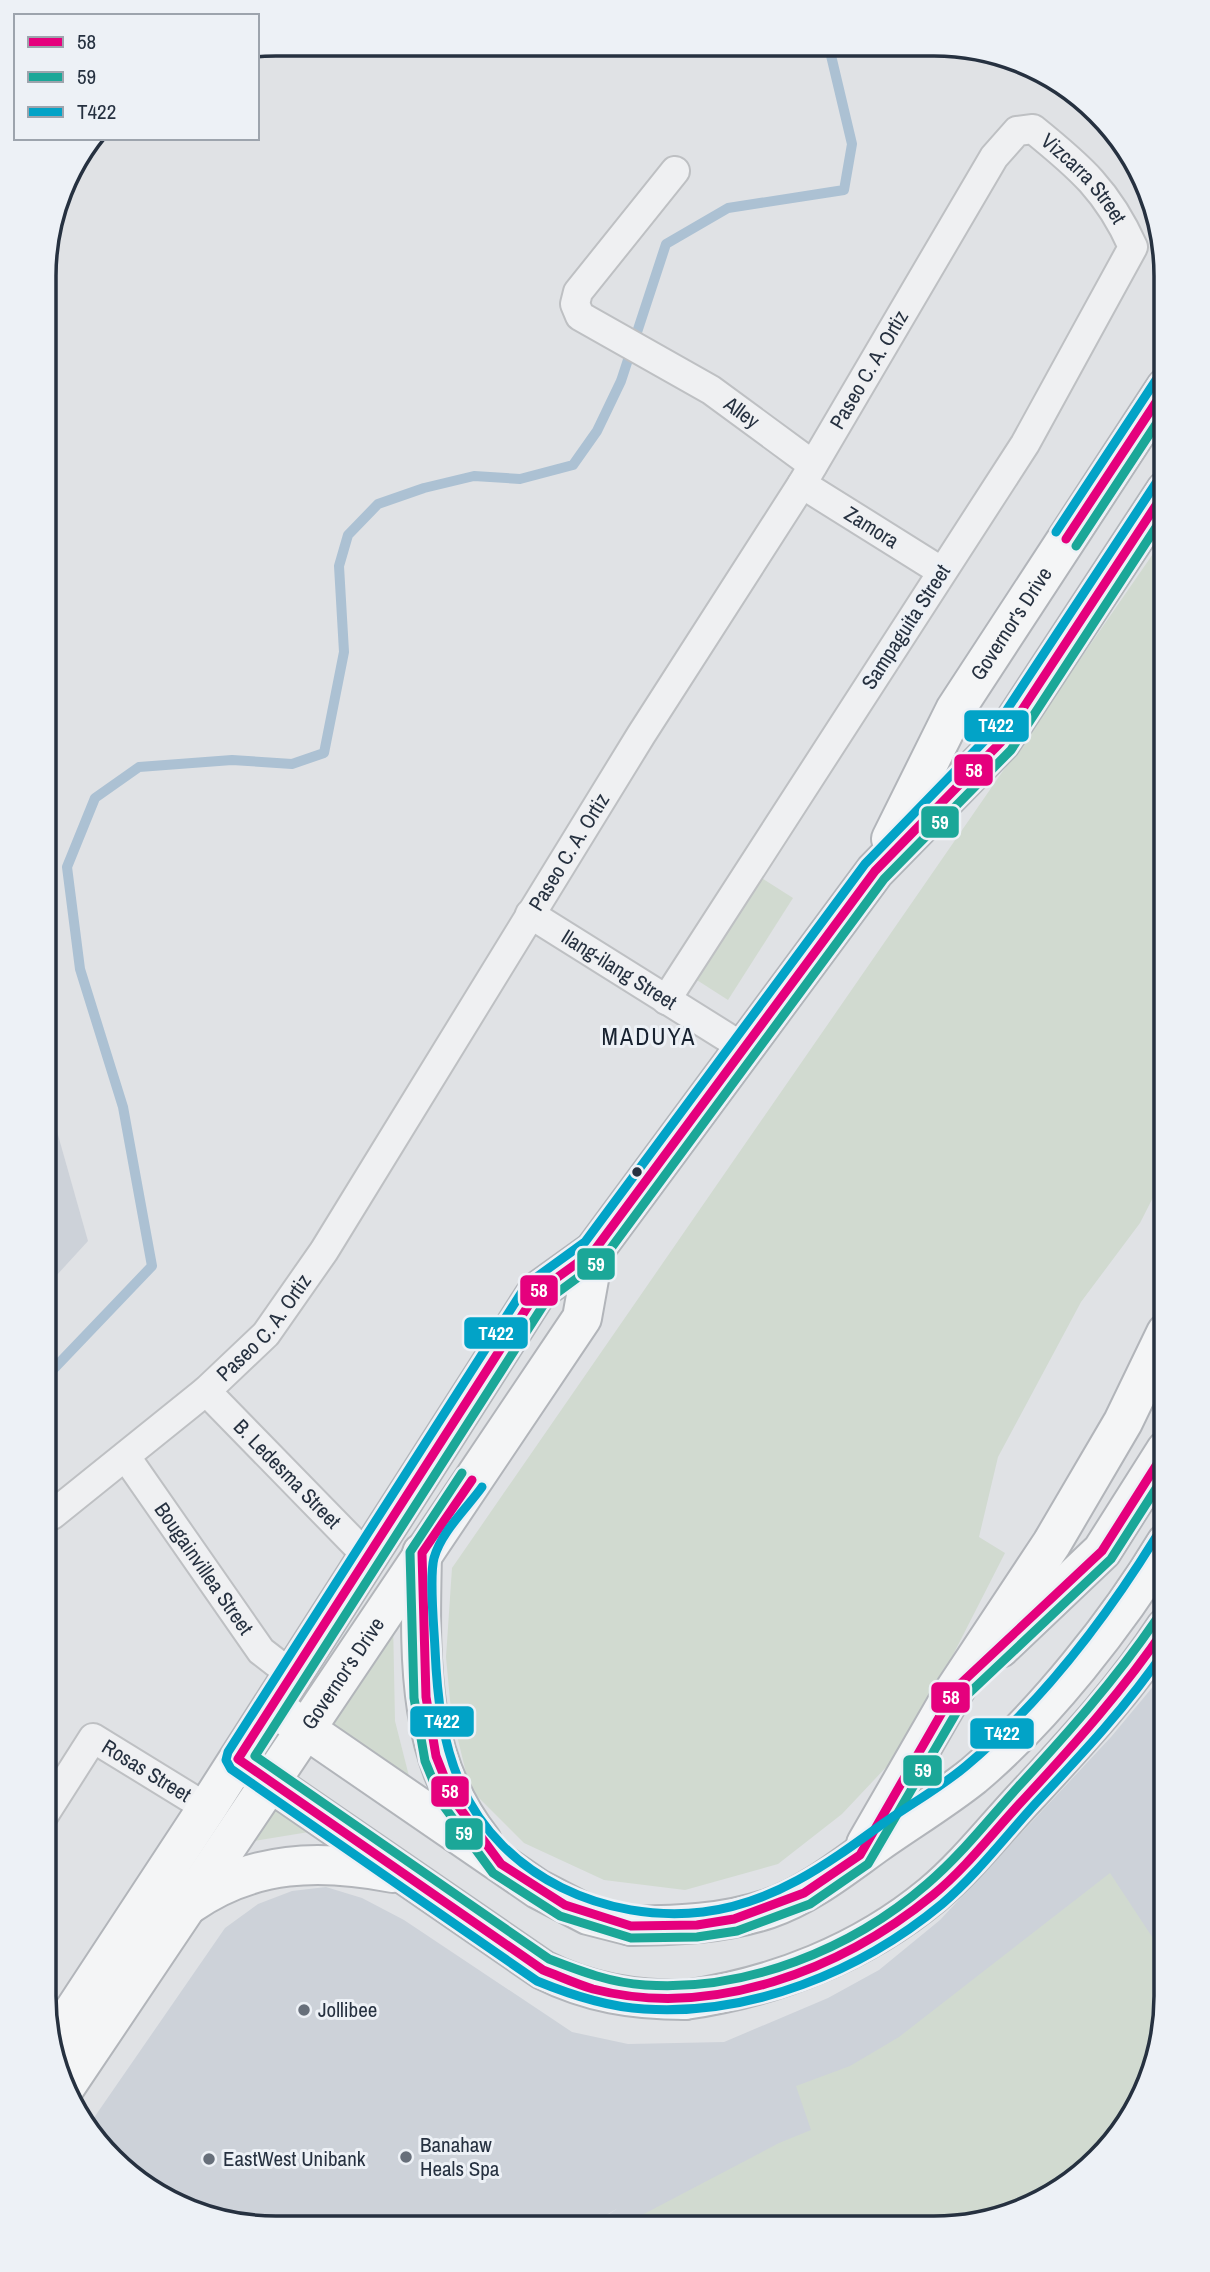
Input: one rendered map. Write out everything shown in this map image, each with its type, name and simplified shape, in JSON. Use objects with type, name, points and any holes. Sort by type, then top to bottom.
[{"type":"highway","name":"Governor's Drive","points":[[875,872],[955,710],[1154,405]]},
{"type":"highway","name":"Governor's Drive","points":[[59,2032],[207,1808],[537,1292],[594,1251],[875,872],[1001,742],[1154,509]]},
{"type":"highway","name":"Governor's Drive","points":[[72,2077],[582,1318],[594,1251]]},
{"type":"highway","points":[[860,1855],[956,1688],[1052,1543],[1123,1422],[1154,1357]]},
{"type":"highway","points":[[956,1688],[1101,1551],[1154,1469]]},
{"type":"highway","points":[[422,1553],[423,1665],[436,1756],[459,1809],[501,1864]]},
{"type":"highway","points":[[282,1690],[304,1728],[565,1905],[588,1915],[631,1926],[697,1925],[734,1919],[770,1908],[804,1893],[972,1776],[1015,1735],[1097,1642],[1154,1560]]},
{"type":"highway","points":[[238,1759],[521,1957],[568,1982],[596,1992],[628,1997],[685,2000],[730,1994],[801,1971],[877,1933],[933,1894],[1097,1720],[1154,1643]]},
{"type":"highway","points":[[183,1908],[227,1881],[272,1867],[327,1863],[405,1876]]},
{"type":"street","name":"Vizcarra Street","points":[[1017,131],[1033,130],[1086,172],[1122,221],[1133,247]]},
{"type":"street","name":"Paseo C. A. Ortiz","points":[[56,1512],[206,1391],[266,1334],[324,1251],[530,914],[808,474],[995,157],[1017,131]]},
{"type":"street","name":"Alley","points":[[675,171],[578,292],[575,304],[580,316],[612,331],[711,390],[808,474]]},
{"type":"street","name":"Sampaguita Street","points":[[666,1000],[1024,444],[1133,247]]},
{"type":"street","name":"Zamora","points":[[808,474],[942,571]]},
{"type":"street","name":"Ilang-ilang Street","points":[[530,914],[744,1048]]},
{"type":"street","name":"B. Ledesma Street","points":[[206,1391],[367,1556]]},
{"type":"street","name":"Bougainvillea Street","points":[[126,1457],[261,1651],[282,1690]]},
{"type":"street","name":"Rosas Street","points":[[56,1796],[93,1738],[207,1808]]},
{"type":"shaded area","points":[[1154,552],[1154,1196],[1140,1223],[1081,1302],[998,1457],[979,1537],[1005,1553],[907,1745],[842,1814],[778,1864],[685,1890],[604,1880],[524,1843],[470,1789],[451,1711],[446,1657],[452,1568]]},
{"type":"shaded area","points":[[754,873],[793,898],[728,1000],[689,975]]},
{"type":"shaded area","points":[[56,1128],[88,1241],[56,1276]]},
{"type":"shaded area","points":[[393,1621],[395,1721],[412,1788],[322,1723]]},
{"type":"shaded area","points":[[1154,1685],[1154,2011],[1150,2039],[1142,2067],[1125,2106],[1090,2152],[1056,2179],[1005,2204],[963,2214],[934,2216],[606,2216],[618,2208],[605,2216],[247,2214],[219,2209],[166,2187],[131,2162],[110,2141],[93,2119],[225,1928],[258,1904],[292,1891],[326,1887],[362,1898],[404,1920],[572,2032],[628,2044],[724,2042],[828,1998],[879,1970],[940,1920],[1111,1737]]},
{"type":"shaded area","points":[[272,1797],[321,1830],[242,1843]]},
{"type":"shaded area","points":[[1110,1873],[1154,1940],[1154,2011],[1150,2039],[1131,2094],[1109,2130],[1090,2152],[1068,2171],[1032,2193],[991,2209],[934,2216],[640,2216],[779,2143],[811,2130],[796,2086],[850,2066],[899,2037]]},
{"type":"waterway","points":[[56,1366],[152,1266],[123,1107],[80,969],[67,867],[95,798],[139,767],[232,760],[292,764],[324,753],[344,652],[339,566],[348,535],[378,504],[424,488],[474,476],[520,479],[573,465],[597,431],[621,381],[666,244],[728,208],[844,190],[852,144],[831,56]]},
{"type":"transit line","name":"T422","points":[[1056,532],[1154,383]]},
{"type":"transit line","name":"58","points":[[1066,539],[1154,405]]},
{"type":"transit line","name":"59","points":[[1076,546],[1154,427]]},
{"type":"transit line","name":"T422","points":[[1154,486],[991,734],[865,864],[585,1242],[527,1284],[228,1752],[226,1760],[231,1769],[537,1981],[589,1999],[630,2008],[684,2009],[724,2005],[764,1997],[840,1969],[876,1950],[942,1904],[979,1868],[1104,1729],[1154,1665]]},
{"type":"transit line","name":"58","points":[[1154,508],[1001,742],[875,871],[594,1251],[537,1292],[238,1759],[543,1970],[593,1989],[638,1997],[683,1998],[729,1993],[773,1982],[858,1946],[933,1895],[969,1861],[1080,1737],[1154,1643]]},
{"type":"transit line","name":"59","points":[[1154,530],[1011,750],[884,879],[603,1259],[546,1301],[255,1756],[549,1959],[596,1976],[632,1984],[683,1985],[721,1981],[796,1962],[831,1946],[866,1928],[927,1884],[963,1849],[1072,1727],[1154,1623]]},
{"type":"transit line","name":"58","points":[[472,1480],[422,1553],[426,1697],[436,1756],[453,1799],[501,1864],[565,1905],[631,1926],[697,1925],[734,1919],[804,1893],[860,1855],[956,1688],[1102,1551],[1154,1469]]},
{"type":"transit line","name":"59","points":[[462,1473],[410,1552],[414,1698],[425,1761],[443,1805],[493,1873],[560,1916],[631,1938],[697,1937],[737,1931],[810,1904],[868,1864],[966,1696],[1111,1559],[1154,1492]]},
{"type":"transit line","name":"T422","points":[[482,1487],[442,1539],[434,1558],[432,1577],[439,1701],[449,1752],[461,1785],[479,1818],[503,1846],[530,1869],[561,1888],[595,1901],[630,1910],[667,1914],[729,1907],[776,1891],[819,1868],[956,1774],[994,1741],[1046,1688],[1115,1599],[1154,1540]]},
{"type":"place","name":"Jollibee","points":[[304,2010]]},
{"type":"place","name":"Banahaw Heals Spa","points":[[406,2157]]},
{"type":"place","name":"EastWest Unibank","points":[[209,2159]]},
{"type":"district","name":"MADUYA","points":[[649,1037]]}]
